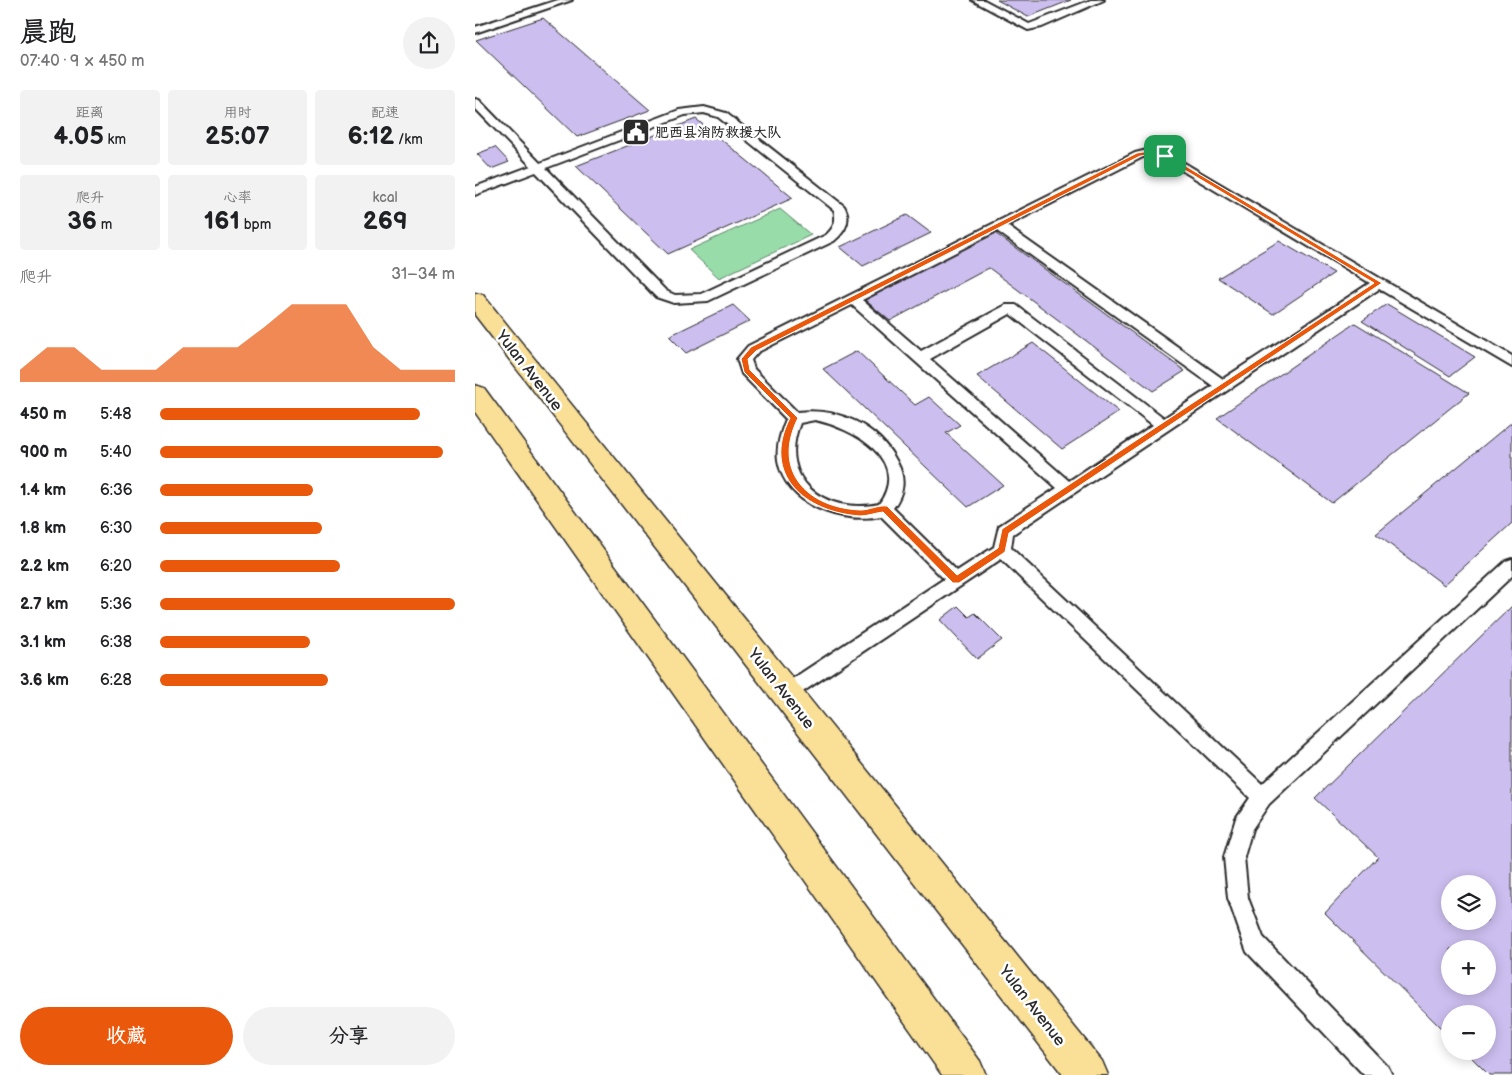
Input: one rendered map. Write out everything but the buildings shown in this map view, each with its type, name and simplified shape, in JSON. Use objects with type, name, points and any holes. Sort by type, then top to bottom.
[{"type":"main road","name":"Yulan Avenue","points":[[475,300],[1088,1075]]},
{"type":"main road","points":[[475,394],[966,1075]]},
{"type":"lane","points":[[475,30],[567,0]]},
{"type":"lane","points":[[977,0],[1028,27],[1099,0]]},
{"type":"lane","points":[[475,102],[539,167],[661,294],[674,299],[703,298],[830,238],[842,224],[840,209],[722,115],[704,110],[683,112],[539,167],[475,191]]},
{"type":"lane","points":[[794,418],[747,371],[744,359],[753,349],[1139,155],[1151,152],[1165,156],[1512,362]]},
{"type":"lane","points":[[998,226],[1223,386]]},
{"type":"lane","points":[[786,693],[1002,550],[1005,531],[1379,283]]},
{"type":"lane","points":[[853,299],[1068,489]]},
{"type":"lane","points":[[920,358],[1011,308],[1164,426]]},
{"type":"lane","points":[[815,415],[838,419],[858,427],[875,440],[887,456],[895,473],[895,492],[884,508],[861,513],[837,509],[815,501],[796,487],[787,470],[785,451],[786,434],[794,418],[815,415]]},
{"type":"lane","points":[[884,508],[956,580]]},
{"type":"lane","points":[[1002,550],[1262,796]]},
{"type":"lane","points":[[1380,1075],[1255,944],[1238,898],[1234,857],[1243,824],[1262,796],[1512,566]]},
{"type":"green space","points":[[780,209],[811,235],[719,278],[689,250]]},
{"type":"place","name":"肥西县消防救援大队","points":[[636,132]]},
{"type":"route","points":[[1151,152],[1165,156],[1379,283],[1005,531],[1002,550],[956,580],[884,508],[861,513],[837,509],[815,501],[796,487],[787,470],[785,451],[786,434],[794,418],[747,371],[744,359],[753,349],[1139,155],[1151,152]]}]
